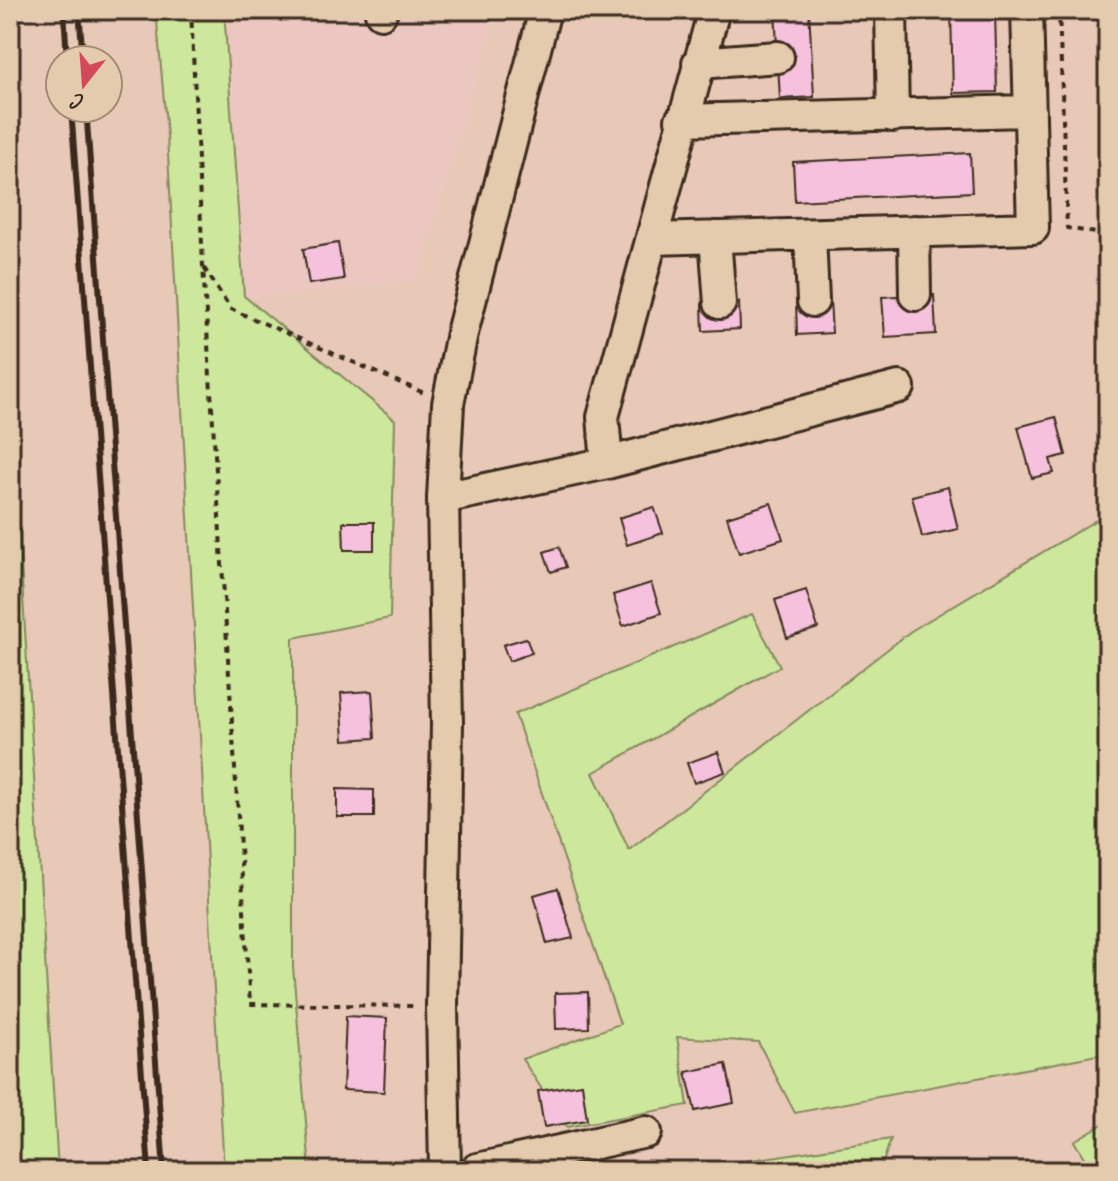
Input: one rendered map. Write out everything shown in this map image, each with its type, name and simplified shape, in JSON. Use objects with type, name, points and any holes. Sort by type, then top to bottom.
[{"type":"street","points":[[545,10],[466,317],[448,404],[443,498],[447,724],[442,1006],[445,1171],[481,1170],[646,1132]]},
{"type":"street","points":[[607,463],[603,417],[653,239],[681,120],[714,10]]},
{"type":"street","points":[[891,10],[893,116]]},
{"type":"street","points":[[653,239],[1033,228],[1027,10]]},
{"type":"street","points":[[698,63],[778,57]]},
{"type":"street","points":[[681,120],[1030,111]]},
{"type":"street","points":[[914,231],[915,295]]},
{"type":"street","points":[[810,235],[813,301]]},
{"type":"street","points":[[715,237],[720,303]]},
{"type":"street","points":[[443,498],[607,463],[899,387]]},
{"type":"path","points":[[191,10],[203,266],[250,1004],[442,1006]]},
{"type":"path","points":[[1059,10],[1067,228],[1108,235]]},
{"type":"path","points":[[203,266],[231,309],[448,404]]},
{"type":"shaded area","points":[[223,10],[496,10],[417,280],[286,295],[244,296]]},
{"type":"green space","points":[[156,10],[224,10],[244,296],[395,420],[390,618],[293,638],[293,967],[310,1171],[224,1171],[167,136]]},
{"type":"green space","points":[[10,384],[58,1171],[10,1171]]},
{"type":"green space","points":[[1108,513],[1108,1053],[795,1113],[758,1042],[677,1037],[688,1105],[567,1127],[522,1059],[620,1024],[515,714],[752,614],[780,666],[593,773],[629,850],[911,631]]},
{"type":"green space","points":[[1108,1121],[1108,1171],[1092,1171],[1074,1141]]},
{"type":"green space","points":[[891,1139],[880,1171],[679,1171]]},
{"type":"building","points":[[775,10],[809,10],[814,97],[780,99]]},
{"type":"building","points":[[951,10],[995,10],[997,92],[953,93]]},
{"type":"building","points":[[970,153],[972,192],[795,201],[793,162]]},
{"type":"building","points":[[338,243],[344,279],[309,284],[303,249]]},
{"type":"building","points":[[934,295],[936,334],[885,337],[882,297]]},
{"type":"building","points":[[830,300],[832,333],[797,335],[796,301]]},
{"type":"building","points":[[739,302],[740,329],[703,331],[702,304]]},
{"type":"building","points":[[1056,417],[1066,455],[1050,459],[1054,473],[1032,478],[1018,427]]},
{"type":"building","points":[[948,487],[958,529],[922,537],[912,496]]},
{"type":"building","points":[[771,503],[783,539],[739,553],[727,517]]},
{"type":"building","points":[[654,507],[663,533],[627,545],[619,518]]},
{"type":"building","points":[[343,522],[374,522],[374,550],[344,550]]},
{"type":"building","points":[[559,547],[566,567],[551,572],[544,552]]},
{"type":"building","points":[[651,583],[661,613],[623,626],[613,595]]},
{"type":"building","points":[[806,590],[818,628],[787,638],[775,600]]},
{"type":"building","points":[[526,638],[532,653],[509,661],[503,645]]},
{"type":"building","points":[[372,691],[375,738],[344,740],[341,693]]},
{"type":"building","points":[[718,752],[725,772],[694,783],[687,763]]},
{"type":"building","points":[[337,789],[374,790],[374,817],[337,817]]},
{"type":"building","points":[[558,888],[573,938],[547,944],[534,895]]},
{"type":"building","points":[[588,992],[589,1028],[556,1029],[555,993]]},
{"type":"building","points":[[346,1016],[387,1018],[384,1092],[343,1090]]},
{"type":"building","points":[[726,1064],[734,1103],[695,1111],[686,1072]]},
{"type":"building","points":[[582,1084],[587,1120],[544,1127],[538,1091]]},
{"type":"building","points":[[594,1161],[606,1164],[605,1171],[591,1171]]},
{"type":"railway","points":[[64,10],[66,44]]},
{"type":"railway","points":[[79,10],[82,44]]},
{"type":"railway","points":[[72,124],[149,1171]]},
{"type":"railway","points":[[87,124],[164,1171]]}]
